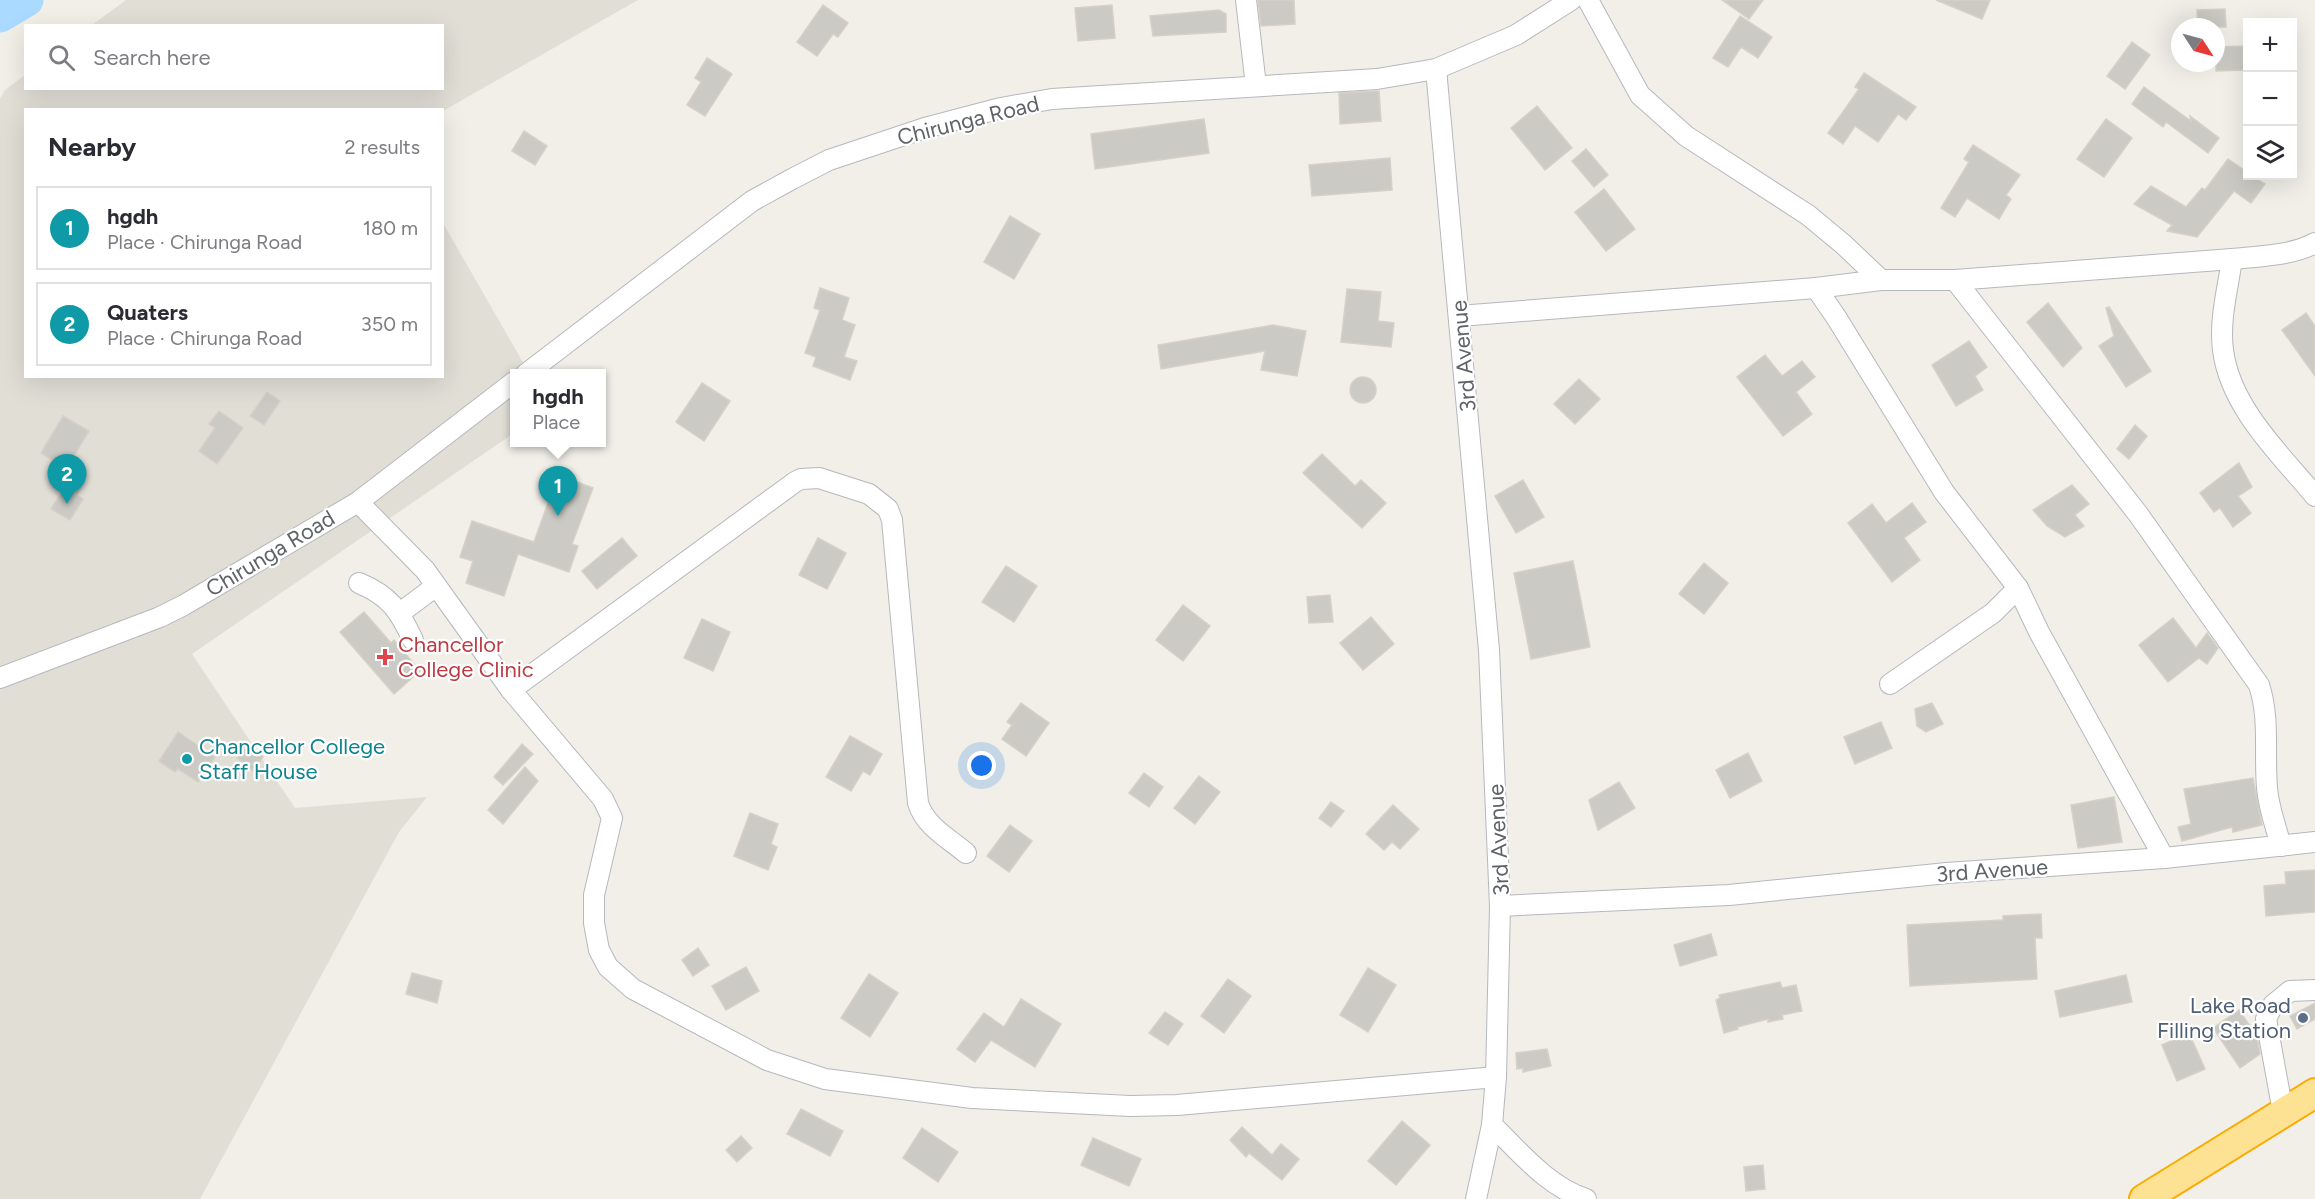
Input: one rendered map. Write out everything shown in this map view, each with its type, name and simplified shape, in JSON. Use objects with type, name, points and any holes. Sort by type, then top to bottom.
[{"type":"highway","points":[[2144,1199],[2315,1093]]},
{"type":"street","points":[[1246,0],[1256,86]]},
{"type":"street","name":"Chirunga Road","points":[[533,369],[752,201],[829,160],[925,128],[1001,108],[1052,99],[1377,79],[1436,69],[1516,35],[1571,0]]},
{"type":"street","points":[[1588,0],[1640,95],[1686,136],[1808,215],[1881,280]]},
{"type":"street","name":"3rd Avenue","points":[[1436,69],[1489,650],[1500,906],[1729,895],[1947,873],[2164,858],[2315,842]]},
{"type":"street","points":[[1459,316],[1816,288],[1881,280],[1955,280],[2232,258],[2275,254],[2315,243]]},
{"type":"street","points":[[2232,258],[2222,328],[2223,350],[2228,372],[2251,417],[2315,496]]},
{"type":"street","points":[[1955,280],[2138,514],[2259,685],[2266,715],[2266,788],[2280,846]]},
{"type":"street","points":[[1816,288],[1944,492],[2018,588],[2038,632],[2164,858]]},
{"type":"street","name":"Chirunga Road","points":[[0,678],[160,617],[357,502],[510,385]]},
{"type":"street","points":[[511,690],[795,482],[801,479],[819,478],[870,494],[888,509],[892,520],[918,803],[921,813],[929,824],[966,853]]},
{"type":"street","points":[[357,502],[416,560],[511,690],[603,799],[609,810],[612,818],[594,895],[593,910],[599,950],[608,967],[633,989],[780,1065],[825,1079],[972,1098],[1130,1106],[1177,1105],[1496,1077]]},
{"type":"street","points":[[359,583],[378,591],[400,613],[413,640]]},
{"type":"street","points":[[400,613],[436,586]]},
{"type":"street","points":[[1890,684],[1993,613],[2018,588]]},
{"type":"street","points":[[1476,1199],[1492,1125],[1496,1077],[1500,906]]},
{"type":"street","points":[[2283,1112],[2265,1019],[2273,1005],[2290,990],[2315,990]]},
{"type":"street","points":[[1492,1125],[1544,1176],[1558,1187],[1586,1199]]},
{"type":"shaded area","points":[[126,0],[638,0],[444,110],[444,108],[24,108],[24,378],[444,378],[444,225],[527,369],[510,369],[510,436],[192,654],[295,808],[427,797],[399,832],[200,1199],[0,1199],[0,99],[5,90],[24,76],[24,90],[444,90],[444,24],[93,24]]},
{"type":"building","points":[[1258,0],[1294,0],[1295,24],[1261,26]]},
{"type":"building","points":[[1722,0],[1763,0],[1749,19]]},
{"type":"building","points":[[1936,0],[1990,0],[1982,19]]},
{"type":"building","points":[[823,5],[848,23],[838,37],[833,34],[817,56],[797,42]]},
{"type":"building","points":[[1112,5],[1115,38],[1078,41],[1075,8]]},
{"type":"building","points":[[2225,9],[2226,27],[2225,18],[2197,18],[2197,10]]},
{"type":"building","points":[[1219,10],[1226,14],[1226,32],[1153,36],[1150,16]]},
{"type":"building","points":[[1740,16],[1772,37],[1758,58],[1741,47],[1728,67],[1713,58]]},
{"type":"building","points":[[2132,42],[2150,55],[2125,89],[2107,76]]},
{"type":"building","points":[[2243,46],[2243,70],[2225,71],[2225,47]]},
{"type":"building","points":[[707,58],[732,74],[705,116],[687,105],[701,82],[695,78]]},
{"type":"building","points":[[1864,73],[1916,107],[1906,120],[1898,114],[1878,142],[1855,126],[1843,144],[1828,133],[1859,89],[1855,87]]},
{"type":"building","points":[[2144,87],[2191,121],[2190,116],[2219,138],[2208,153],[2166,122],[2163,127],[2132,104]]},
{"type":"building","points":[[1379,91],[1381,121],[1340,124],[1339,93]]},
{"type":"building","points":[[1537,106],[1572,148],[1545,170],[1511,128]]},
{"type":"building","points":[[1204,119],[1209,153],[1095,169],[1091,134]]},
{"type":"building","points":[[2106,119],[2132,138],[2104,177],[2077,159]]},
{"type":"building","points":[[524,131],[547,146],[535,165],[512,151]]},
{"type":"building","points":[[1973,145],[2020,175],[2006,195],[2011,199],[1999,219],[1967,198],[1955,217],[1941,208],[1969,162],[1964,159]]},
{"type":"building","points":[[1586,149],[1608,175],[1594,187],[1572,161]]},
{"type":"building","points":[[1390,158],[1392,190],[1312,196],[1309,165]]},
{"type":"building","points":[[2228,159],[2243,169],[2243,180],[2258,180],[2265,184],[2251,203],[2234,191],[2197,237],[2167,231],[2172,225],[2134,204],[2151,186],[2186,207],[2202,188],[2205,190]]},
{"type":"building","points":[[1604,189],[1635,229],[1606,251],[1575,212]]},
{"type":"building","points":[[1010,216],[1040,234],[1014,279],[984,262]]},
{"type":"building","points":[[820,288],[849,298],[842,320],[855,325],[844,357],[857,361],[850,380],[813,366],[816,357],[805,353],[820,310],[814,308]]},
{"type":"building","points":[[1347,289],[1381,292],[1378,321],[1394,323],[1391,347],[1341,342]]},
{"type":"building","points":[[2048,303],[2082,348],[2063,367],[2027,322]]},
{"type":"building","points":[[2109,307],[2151,371],[2126,387],[2099,346],[2114,336],[2106,308]]},
{"type":"building","points":[[2306,313],[2315,326],[2315,376],[2282,330]]},
{"type":"building","points":[[1273,325],[1306,331],[1297,376],[1261,370],[1265,351],[1161,369],[1158,345]]},
{"type":"building","points":[[1969,341],[1987,367],[1975,376],[1983,390],[1956,406],[1932,365]]},
{"type":"building","points":[[1765,355],[1782,376],[1802,361],[1815,377],[1796,392],[1812,414],[1783,436],[1737,377]]},
{"type":"building","points":[[1363,377],[1372,381],[1376,390],[1372,399],[1363,403],[1354,399],[1350,390],[1354,381]]},
{"type":"building","points":[[1579,379],[1600,399],[1575,424],[1554,404]]},
{"type":"building","points":[[702,383],[730,401],[704,441],[676,422]]},
{"type":"building","points":[[267,392],[280,401],[264,425],[250,416]]},
{"type":"building","points":[[219,411],[243,428],[217,464],[199,451],[215,428],[209,424]]},
{"type":"building","points":[[63,416],[89,431],[66,469],[41,453]]},
{"type":"building","points":[[2135,425],[2147,436],[2129,459],[2117,449]]},
{"type":"building","points":[[1322,454],[1355,486],[1361,480],[1386,503],[1362,528],[1303,473]]},
{"type":"building","points":[[2239,463],[2252,487],[2238,496],[2251,513],[2233,527],[2220,508],[2214,512],[2200,493]]},
{"type":"building","points":[[558,475],[593,488],[572,544],[578,546],[569,572],[518,554],[504,596],[466,583],[473,561],[460,557],[472,521],[534,542]]},
{"type":"building","points":[[69,480],[81,488],[77,495],[83,499],[70,520],[51,509]]},
{"type":"building","points":[[1523,480],[1544,517],[1516,533],[1495,496]]},
{"type":"building","points":[[2072,485],[2089,504],[2075,515],[2084,526],[2065,537],[2047,526],[2033,510]]},
{"type":"building","points":[[1912,503],[1926,522],[1904,538],[1920,560],[1892,582],[1848,523],[1872,504],[1886,523]]},
{"type":"building","points":[[622,538],[637,556],[597,589],[582,571]]},
{"type":"building","points":[[818,538],[846,553],[827,589],[799,575]]},
{"type":"building","points":[[1573,561],[1590,647],[1531,659],[1514,573]]},
{"type":"building","points":[[1704,563],[1728,583],[1704,614],[1679,594]]},
{"type":"building","points":[[1006,566],[1037,586],[1014,622],[982,602]]},
{"type":"building","points":[[1330,595],[1333,622],[1309,623],[1307,597]]},
{"type":"building","points":[[1183,605],[1210,626],[1183,661],[1156,640]]},
{"type":"building","name":"Chancellor College Clinic","points":[[364,612],[391,643],[394,640],[420,671],[394,694],[340,632]]},
{"type":"building","points":[[1371,617],[1394,644],[1363,670],[1340,643]]},
{"type":"building","points":[[2173,618],[2196,648],[2207,633],[2218,648],[2207,664],[2199,658],[2168,682],[2139,645]]},
{"type":"building","points":[[702,619],[730,632],[713,671],[684,658]]},
{"type":"building","points":[[1021,703],[1049,723],[1026,756],[1002,739],[1012,725],[1007,722]]},
{"type":"building","points":[[1932,703],[1943,724],[1926,732],[1917,726],[1915,709]]},
{"type":"building","points":[[1881,722],[1892,748],[1855,764],[1844,737]]},
{"type":"building","name":"Chancellor College Staff House","points":[[178,732],[215,757],[198,782],[178,769],[175,772],[159,761]]},
{"type":"building","points":[[850,736],[882,754],[870,775],[863,771],[851,791],[826,777]]},
{"type":"building","points":[[522,744],[533,754],[503,785],[494,777]]},
{"type":"building","points":[[248,745],[263,757],[253,771],[237,758]]},
{"type":"building","points":[[1748,753],[1762,781],[1730,798],[1716,770]]},
{"type":"building","points":[[525,767],[538,781],[503,824],[488,810]]},
{"type":"building","points":[[1144,773],[1163,787],[1149,807],[1129,793]]},
{"type":"building","points":[[1199,776],[1220,792],[1195,824],[1174,808]]},
{"type":"building","points":[[2253,778],[2262,825],[2233,832],[2232,827],[2182,841],[2178,827],[2191,824],[2184,789]]},
{"type":"building","points":[[1619,782],[1635,808],[1598,830],[1589,800]]},
{"type":"building","points":[[2114,797],[2122,842],[2078,848],[2071,805]]},
{"type":"building","points":[[1331,802],[1344,811],[1331,827],[1319,818]]},
{"type":"building","points":[[1393,805],[1419,829],[1400,849],[1392,842],[1384,850],[1366,834]]},
{"type":"building","points":[[750,813],[778,824],[771,844],[777,847],[768,870],[734,856]]},
{"type":"building","points":[[1010,825],[1032,841],[1009,872],[987,856]]},
{"type":"building","points":[[2315,870],[2315,912],[2266,916],[2264,886],[2286,884],[2285,872]]},
{"type":"building","points":[[2041,914],[2042,938],[2035,938],[2037,979],[1910,986],[1907,925],[2003,920],[2003,916]]},
{"type":"building","points":[[1711,934],[1717,955],[1680,966],[1674,945]]},
{"type":"building","points":[[698,948],[709,965],[693,976],[682,960]]},
{"type":"building","points":[[746,967],[759,991],[726,1010],[712,986]]},
{"type":"building","points":[[1368,968],[1396,985],[1368,1032],[1340,1015]]},
{"type":"building","points":[[412,973],[442,981],[437,1003],[406,994]]},
{"type":"building","points":[[869,974],[898,993],[870,1037],[841,1018]]},
{"type":"building","points":[[2126,975],[2132,1002],[2060,1017],[2055,991]]},
{"type":"building","points":[[1228,979],[1251,996],[1224,1033],[1201,1016]]},
{"type":"building","points":[[1780,982],[1782,988],[1796,985],[1802,1011],[1782,1015],[1783,1019],[1768,1022],[1768,1019],[1724,1033],[1716,1000],[1720,998],[1719,995]]},
{"type":"building","points":[[1021,999],[1061,1024],[1035,1067],[991,1040],[975,1062],[957,1049],[984,1013],[1004,1027]]},
{"type":"building","name":"Lake Road Filling Station","points":[[2315,1003],[2315,1019],[2297,1029],[2290,1016]]},
{"type":"building","points":[[2239,1010],[2257,1036],[2260,1054],[2240,1068],[2213,1028]]},
{"type":"building","points":[[1165,1012],[1183,1024],[1168,1045],[1149,1033]]},
{"type":"building","points":[[2189,1033],[2205,1069],[2177,1081],[2162,1045]]},
{"type":"building","points":[[1547,1049],[1551,1066],[1523,1072],[1523,1068],[1517,1069],[1516,1053]]},
{"type":"building","points":[[801,1109],[843,1131],[830,1156],[787,1134]]},
{"type":"building","points":[[1402,1121],[1430,1145],[1396,1185],[1368,1161]]},
{"type":"building","points":[[1242,1127],[1272,1155],[1281,1144],[1299,1159],[1282,1180],[1249,1153],[1246,1157],[1230,1140]]},
{"type":"building","points":[[922,1128],[958,1152],[938,1182],[903,1158]]},
{"type":"building","points":[[741,1136],[752,1148],[737,1162],[726,1150]]},
{"type":"building","points":[[1093,1138],[1141,1159],[1129,1186],[1081,1165]]},
{"type":"building","points":[[1763,1165],[1765,1189],[1746,1191],[1744,1167]]},
{"type":"waterway","points":[[0,16],[27,0]]},
{"type":"place","name":"Quaters","points":[[67,504]]},
{"type":"place","name":"hgdh","points":[[558,516]]},
{"type":"place","name":"Chancellor College Clinic","points":[[385,657]]},
{"type":"place","name":"Chancellor College Staff House","points":[[187,759]]},
{"type":"place","name":"Lake Road Filling Station","points":[[2303,1018]]}]
